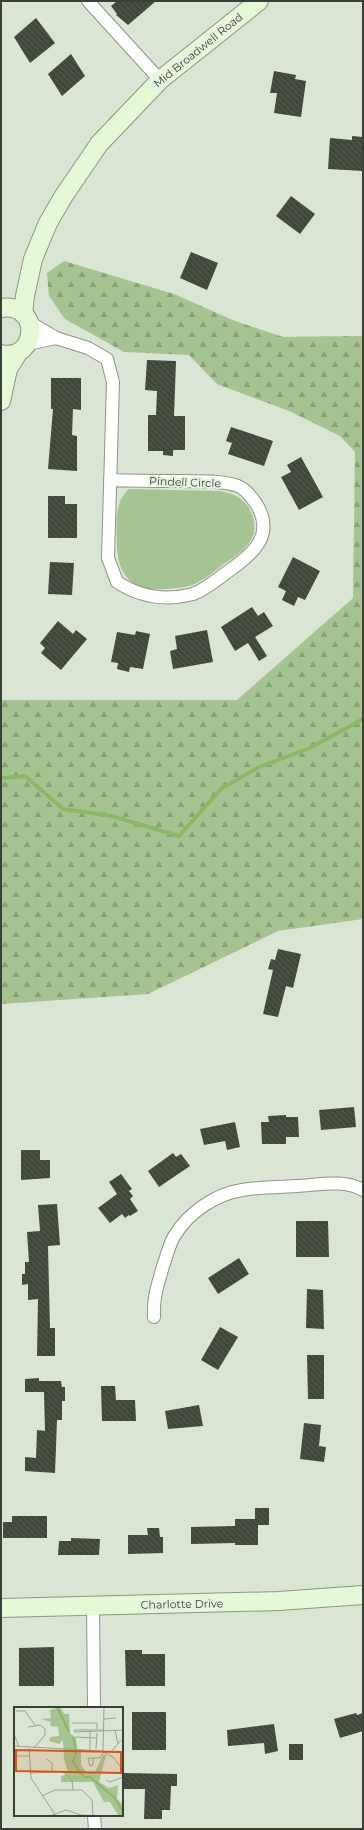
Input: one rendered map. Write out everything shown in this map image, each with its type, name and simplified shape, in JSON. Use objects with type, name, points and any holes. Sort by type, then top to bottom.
[{"type":"street","points":[[88,1],[160,80]]},
{"type":"street","name":"Mid Broadwell Road","points":[[2,308],[33,259],[48,223],[98,144],[160,80],[259,1]]},
{"type":"street","name":"Mid Broadwell Road","points":[[15,350],[31,334],[26,318],[25,296],[33,259]]},
{"type":"street","points":[[2,308],[15,308],[26,318]]},
{"type":"street","name":"Pindell Circle","points":[[26,318],[56,338],[88,348],[107,359],[113,382],[110,480],[108,558],[117,582],[141,595],[171,597],[194,594],[209,586],[251,554],[260,543],[263,531],[262,518],[252,496],[239,487],[213,482],[110,480]]},
{"type":"street","name":"Pindell Circle","points":[[15,350],[56,338]]},
{"type":"street","points":[[1,401],[8,369],[15,350]]},
{"type":"street","points":[[154,1316],[153,1299],[169,1248],[175,1235],[185,1221],[206,1204],[218,1197],[241,1190],[256,1188],[343,1184],[363,1190]]},
{"type":"street","name":"Charlotte Drive","points":[[1,1608],[279,1602],[363,1595]]},
{"type":"street","points":[[93,1606],[94,1707]]},
{"type":"street","points":[[94,1816],[95,1829]]},
{"type":"green space","points":[[64,261],[174,294],[235,321],[283,337],[363,336],[363,919],[278,931],[148,994],[1,1004],[1,700],[237,700],[353,598],[355,452],[340,436],[289,411],[217,384],[189,355],[124,352],[65,319],[49,296],[47,273]]},
{"type":"green space","points":[[129,489],[220,491],[230,494],[238,497],[249,507],[254,519],[254,533],[249,543],[242,551],[209,575],[192,585],[165,589],[149,589],[140,587],[128,579],[124,574],[117,553],[118,508],[120,501]]},
{"type":"building","points":[[117,1],[156,1],[128,25],[116,15],[117,14],[111,6]]},
{"type":"building","points":[[36,18],[55,43],[30,63],[14,37]]},
{"type":"building","points":[[71,54],[85,76],[62,96],[48,74]]},
{"type":"building","points":[[274,71],[296,75],[295,79],[306,81],[301,117],[274,113],[277,93],[270,93]]},
{"type":"building","points":[[352,136],[363,137],[363,171],[328,169],[330,138],[352,140]]},
{"type":"building","points":[[291,196],[315,214],[300,234],[276,216]]},
{"type":"building","points":[[191,252],[218,263],[207,290],[180,278]]},
{"type":"building","points":[[147,360],[176,361],[174,416],[185,416],[185,450],[173,450],[173,456],[163,455],[163,451],[148,451],[148,415],[156,415],[157,391],[145,390]]},
{"type":"building","points":[[51,378],[81,378],[81,410],[73,409],[72,435],[77,436],[77,471],[48,469],[53,409],[51,409]]},
{"type":"building","points":[[231,427],[273,441],[264,466],[228,454],[232,443],[226,441]]},
{"type":"building","points":[[301,457],[323,497],[299,510],[281,477],[291,472],[287,465]]},
{"type":"building","points":[[48,496],[65,496],[65,504],[77,504],[77,538],[48,538]]},
{"type":"building","points":[[293,557],[320,571],[305,600],[298,597],[294,606],[282,600],[286,591],[278,587]]},
{"type":"building","points":[[50,562],[74,563],[72,595],[48,594]]},
{"type":"building","points":[[252,607],[258,616],[264,612],[273,626],[255,637],[267,656],[259,661],[248,643],[235,651],[221,627]]},
{"type":"building","points":[[58,621],[73,634],[76,630],[87,639],[61,670],[41,653],[45,648],[40,643]]},
{"type":"building","points":[[207,630],[213,662],[173,669],[170,651],[177,649],[175,636]]},
{"type":"building","points":[[136,631],[150,634],[143,669],[130,667],[129,672],[117,669],[118,663],[111,662],[117,632],[135,635]]},
{"type":"building","points":[[278,949],[301,954],[293,988],[286,986],[278,1017],[263,1014],[273,970],[268,969],[271,959],[275,960]]},
{"type":"building","points":[[354,1107],[356,1127],[321,1130],[319,1110]]},
{"type":"building","points":[[286,1115],[286,1117],[298,1117],[299,1137],[286,1137],[286,1144],[262,1144],[261,1122],[269,1122],[268,1116]]},
{"type":"building","points":[[235,1122],[240,1147],[227,1150],[225,1141],[204,1145],[200,1129]]},
{"type":"building","points":[[21,1150],[40,1150],[40,1160],[50,1160],[50,1178],[21,1180]]},
{"type":"building","points":[[173,1153],[176,1157],[181,1154],[190,1166],[159,1187],[148,1171]]},
{"type":"building","points":[[121,1174],[132,1189],[129,1191],[133,1196],[130,1199],[138,1211],[125,1218],[122,1214],[110,1223],[98,1208],[117,1194],[109,1182]]},
{"type":"building","points":[[57,1204],[60,1245],[48,1246],[50,1328],[55,1328],[55,1356],[37,1356],[38,1299],[28,1300],[28,1284],[22,1285],[22,1274],[25,1274],[25,1262],[29,1262],[27,1232],[40,1231],[38,1205]]},
{"type":"building","points":[[296,1221],[328,1221],[329,1257],[296,1257]]},
{"type":"building","points":[[239,1258],[249,1274],[218,1294],[208,1278]]},
{"type":"building","points":[[307,1289],[323,1290],[324,1329],[306,1328]]},
{"type":"building","points":[[220,1327],[238,1337],[218,1370],[201,1360]]},
{"type":"building","points":[[307,1355],[324,1355],[324,1399],[308,1399]]},
{"type":"building","points":[[39,1378],[39,1381],[61,1381],[62,1387],[65,1387],[65,1401],[62,1401],[62,1420],[57,1420],[55,1473],[25,1471],[25,1457],[36,1458],[37,1430],[45,1431],[44,1392],[25,1392],[25,1379]]},
{"type":"building","points":[[101,1386],[115,1386],[116,1400],[135,1400],[136,1421],[102,1421]]},
{"type":"building","points":[[199,1405],[203,1426],[168,1429],[165,1411]]},
{"type":"building","points":[[304,1423],[321,1425],[319,1446],[326,1447],[324,1462],[300,1459]]},
{"type":"building","points":[[255,1508],[269,1508],[269,1525],[258,1525],[258,1545],[235,1545],[235,1543],[191,1544],[191,1527],[235,1526],[235,1519],[255,1519]]},
{"type":"building","points":[[12,1516],[47,1516],[47,1538],[3,1538],[3,1522],[12,1522]]},
{"type":"building","points":[[147,1528],[159,1528],[160,1537],[163,1537],[163,1553],[128,1554],[128,1535],[148,1535]]},
{"type":"building","points":[[71,1538],[100,1539],[99,1555],[58,1555],[59,1541],[71,1541]]},
{"type":"building","points":[[54,1647],[54,1686],[19,1686],[19,1648]]},
{"type":"building","points":[[125,1650],[142,1650],[142,1654],[165,1654],[165,1686],[126,1686]]},
{"type":"building","points":[[132,1712],[166,1712],[166,1750],[132,1750]]},
{"type":"building","points":[[356,1713],[357,1715],[363,1713],[363,1731],[340,1738],[334,1719]]},
{"type":"building","points":[[274,1724],[278,1751],[265,1754],[264,1743],[228,1746],[227,1730]]},
{"type":"building","points":[[289,1744],[303,1744],[303,1760],[289,1760]]},
{"type":"building","points":[[123,1773],[177,1774],[177,1786],[171,1786],[170,1810],[162,1810],[162,1819],[144,1819],[145,1789],[123,1789]]},
{"type":"waterway","points":[[1,778],[25,776],[63,809],[112,816],[179,836],[221,789],[259,767],[310,748],[363,719]]}]
